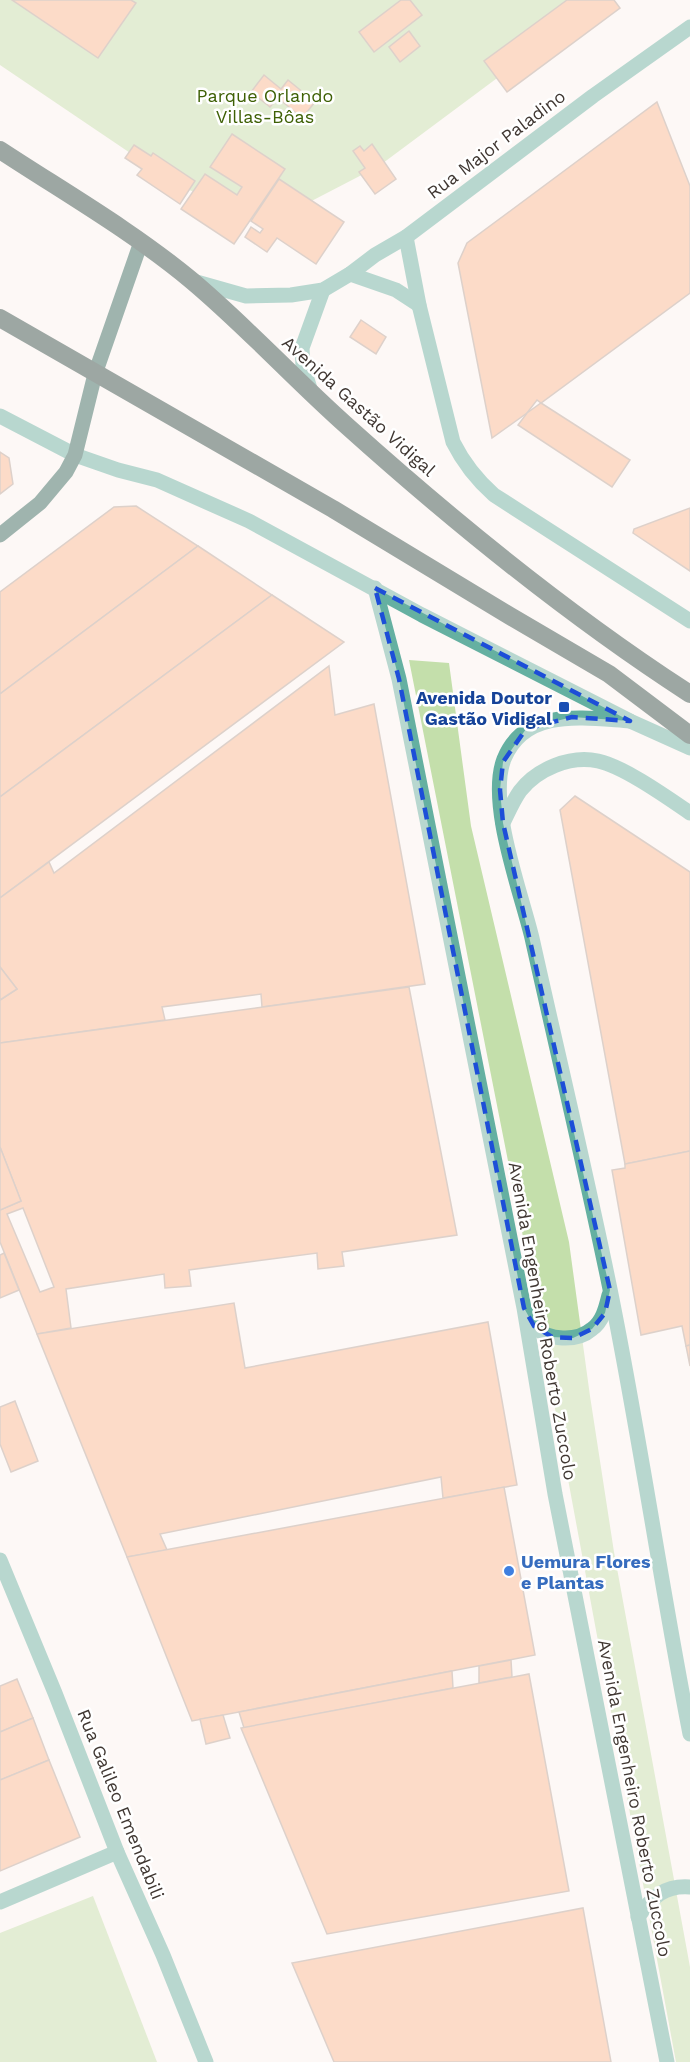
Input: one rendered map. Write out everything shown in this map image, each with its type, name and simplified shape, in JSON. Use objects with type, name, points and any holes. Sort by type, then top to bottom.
[{"type":"highway","name":"Avenida Gastão Vidigal","points":[[0,150],[141,243],[192,281],[345,425],[470,534],[519,573],[690,694]]},
{"type":"highway","points":[[0,318],[333,509],[609,674],[690,735]]},
{"type":"main road","points":[[0,535],[40,502],[66,472],[75,455],[95,374],[141,243]]},
{"type":"street","name":"Rua Major Paladino","points":[[192,281],[246,296],[291,295],[323,290],[406,237],[593,96],[690,27]]},
{"type":"street","name":"Avenida Gastão Vidigal","points":[[406,237],[419,305],[453,442],[463,462],[494,495],[690,621]]},
{"type":"street","points":[[350,274],[396,290],[419,305]]},
{"type":"street","points":[[311,392],[303,366],[302,348],[323,290]]},
{"type":"street","points":[[0,416],[75,455],[118,470],[157,480],[195,495],[249,521],[422,615],[630,721],[690,748]]},
{"type":"street","name":"Avenida Engenheiro Roberto Zuccolo","points":[[375,588],[399,680],[524,1308],[555,1494],[667,2062]]},
{"type":"street","points":[[630,721],[572,717],[543,722],[526,729],[512,744],[503,762],[500,790],[503,824],[530,930],[610,1290],[690,1734]]},
{"type":"street","points":[[503,824],[520,792],[534,777],[550,768],[573,760],[598,761],[618,768],[690,813]]},
{"type":"street","points":[[524,1308],[534,1326],[552,1337],[573,1338],[592,1329],[605,1312],[610,1290]]},
{"type":"street","name":"Rua Galileo Emendabili","points":[[0,1560],[117,1852],[163,1955],[206,2062]]},
{"type":"street","points":[[0,1902],[117,1852]]},
{"type":"street","points":[[638,1917],[650,1900],[667,1889],[690,1887]]},
{"type":"highlighted area","points":[[375,588],[630,721],[572,717],[526,729],[503,762],[500,790],[503,823],[610,1290],[605,1313],[592,1329],[573,1338],[552,1337],[534,1326],[524,1308],[399,679]]},
{"type":"green space","name":"Parque Orlando Villas-Bôas","points":[[0,0],[602,0],[379,166],[271,222],[179,186],[0,65]]},
{"type":"green space","points":[[409,660],[449,663],[471,826],[569,1242],[614,1552],[690,1967],[690,2062],[676,2062],[525,1247]]},
{"type":"green space","points":[[93,1896],[157,2062],[0,2062],[0,1933]]},
{"type":"building","points":[[12,0],[131,0],[136,3],[98,58]]},
{"type":"building","points":[[401,0],[410,0],[422,15],[374,52],[359,32]]},
{"type":"building","points":[[567,0],[614,0],[620,8],[507,92],[484,61]]},
{"type":"building","points":[[409,31],[420,46],[400,62],[389,47]]},
{"type":"building","points":[[264,75],[281,89],[288,80],[315,102],[302,118],[278,98],[270,107],[251,92]]},
{"type":"building","points":[[657,102],[690,186],[690,293],[541,403],[537,400],[527,413],[492,438],[458,263],[467,243]]},
{"type":"building","points":[[232,134],[285,169],[234,244],[181,209],[205,174],[237,195],[242,187],[210,167]]},
{"type":"building","points":[[372,144],[396,179],[375,194],[359,172],[365,168],[353,151],[360,146],[364,151]]},
{"type":"building","points":[[134,145],[151,156],[153,153],[195,181],[180,204],[137,175],[142,169],[125,158]]},
{"type":"building","points":[[279,179],[344,222],[316,264],[277,238],[267,252],[245,237],[251,227],[260,233],[263,229],[251,221]]},
{"type":"building","points":[[361,320],[386,337],[376,354],[350,337]]},
{"type":"building","points":[[541,403],[630,460],[612,487],[518,425],[527,413]]},
{"type":"building","points":[[0,452],[9,458],[13,484],[0,494]]},
{"type":"building","points":[[136,506],[198,546],[0,694],[0,592],[114,507]]},
{"type":"building","points":[[690,508],[690,571],[633,533],[634,529]]},
{"type":"building","points":[[198,546],[272,595],[0,797],[0,694]]},
{"type":"building","points":[[272,595],[344,642],[0,898],[0,797]]},
{"type":"building","points":[[329,666],[335,715],[374,704],[425,984],[262,1007],[261,994],[162,1007],[165,1020],[0,1043],[0,1000],[17,989],[0,967],[0,898],[49,862],[54,873]]},
{"type":"building","points":[[575,796],[690,872],[690,1151],[625,1164],[560,810]]},
{"type":"building","points":[[0,967],[17,989],[0,1000]]},
{"type":"building","points":[[409,987],[457,1235],[342,1252],[344,1266],[318,1269],[317,1253],[189,1270],[191,1286],[165,1288],[164,1274],[66,1289],[71,1328],[37,1334],[0,1242],[0,1210],[21,1201],[0,1147],[0,1043]],"holes":[[[23,1208],[54,1287],[40,1292],[7,1214]]]},
{"type":"building","points":[[0,1147],[21,1201],[0,1210]]},
{"type":"building","points":[[690,1151],[690,1345],[686,1346],[682,1326],[641,1335],[612,1170],[625,1168],[625,1164]]},
{"type":"building","points":[[4,1253],[19,1290],[0,1298],[0,1255]]},
{"type":"building","points":[[234,1303],[245,1368],[488,1322],[517,1485],[443,1498],[441,1477],[160,1534],[167,1550],[127,1557],[37,1334]]},
{"type":"building","points":[[690,1345],[690,1366],[686,1346]]},
{"type":"building","points":[[15,1401],[38,1461],[11,1472],[0,1444],[0,1407]]},
{"type":"building","points":[[504,1487],[535,1655],[192,1721],[127,1557]]},
{"type":"building","points":[[511,1660],[512,1677],[479,1683],[479,1666]]},
{"type":"building","points":[[452,1671],[453,1688],[244,1728],[239,1712]]},
{"type":"building","points":[[529,1674],[569,1891],[327,1934],[241,1728]]},
{"type":"building","points":[[17,1679],[33,1718],[0,1732],[0,1686]]},
{"type":"building","points":[[223,1715],[230,1738],[206,1744],[200,1719]]},
{"type":"building","points":[[33,1718],[49,1760],[0,1780],[0,1732]]},
{"type":"building","points":[[49,1760],[80,1837],[0,1871],[0,1780]]},
{"type":"building","points":[[583,1908],[611,2062],[334,2062],[292,1963]]},
{"type":"place","name":"Avenida Doutor Gastão Vidigal","points":[[564,707]]},
{"type":"place","name":"Uemura Flores e Plantas","points":[[509,1571]]}]
